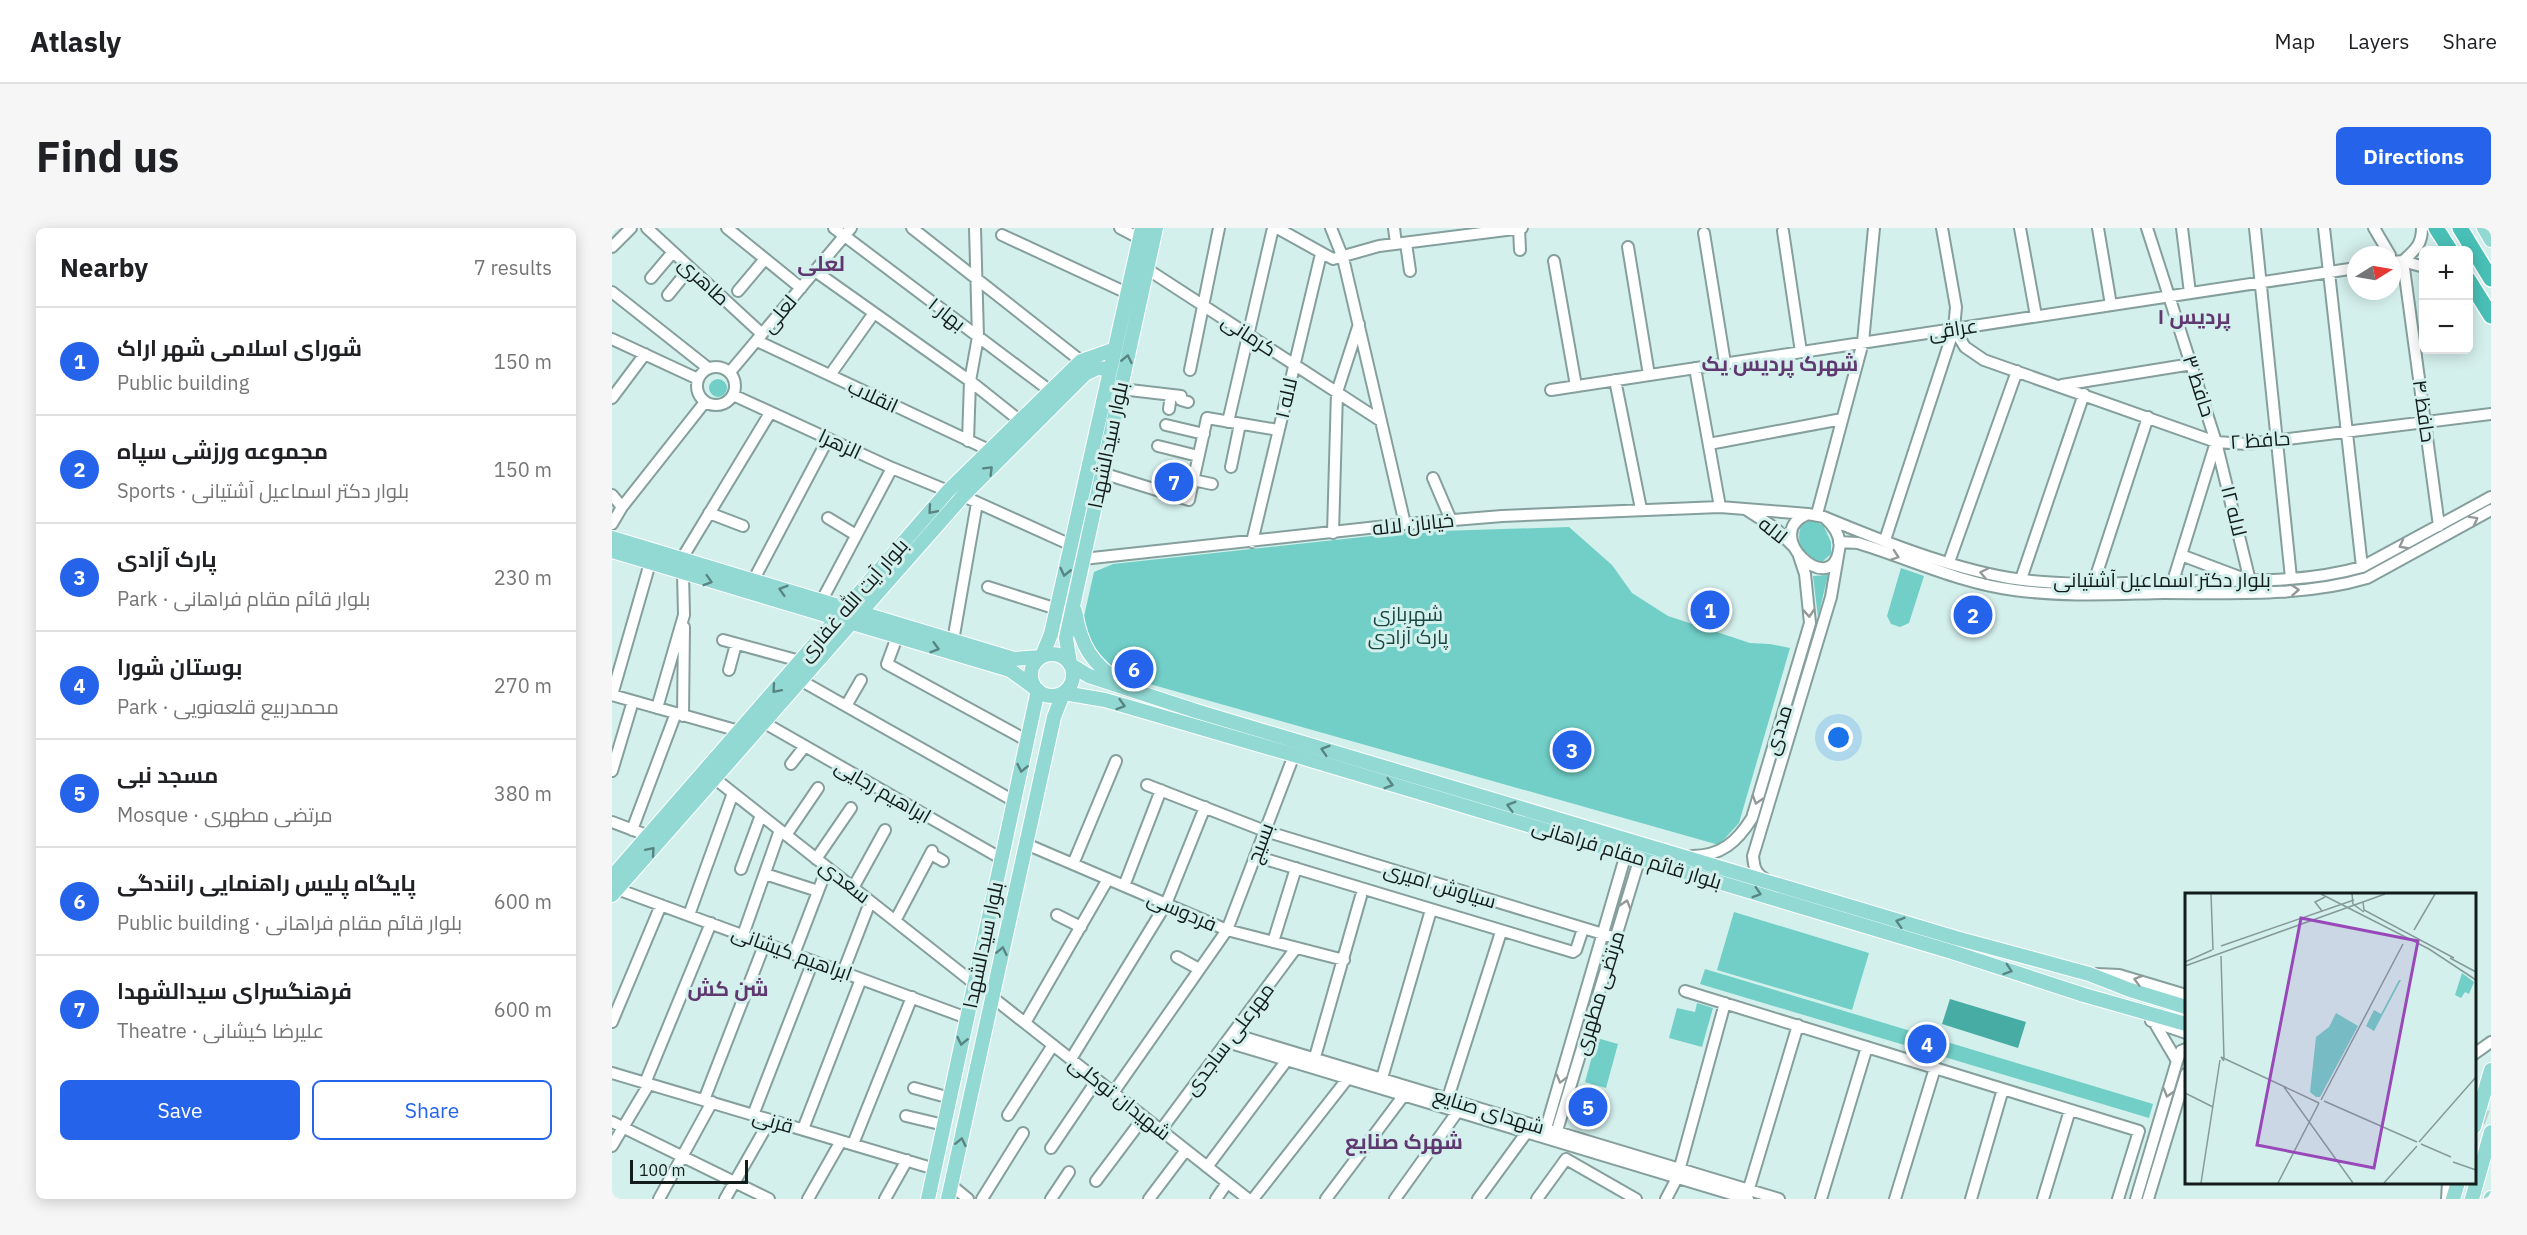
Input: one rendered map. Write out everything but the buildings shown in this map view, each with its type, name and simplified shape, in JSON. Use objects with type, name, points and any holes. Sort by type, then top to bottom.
[{"type":"highway","points":[[2436,228],[2448,246]]},
{"type":"highway","points":[[2460,228],[2490,276]]},
{"type":"highway","points":[[2473,287],[2491,316]]},
{"type":"main road","name":"بلوار سیدالشهدا","points":[[1071,664],[1066,639],[1156,228]]},
{"type":"main road","points":[[2484,228],[2491,240]]},
{"type":"main road","name":"بلوار سیدالشهدا","points":[[1042,656],[1051,634],[1057,609],[1141,233]]},
{"type":"main road","points":[[1127,293],[1141,299]]},
{"type":"main road","name":"بلوار آیت الله غفاری","points":[[614,887],[856,619],[1054,395],[1081,361],[1115,349]]},
{"type":"main road","name":"بلوار آیت الله غفاری","points":[[614,887],[649,836],[948,491],[1019,420],[1090,370],[1110,369]]},
{"type":"main road","points":[[612,538],[682,566],[856,619],[953,641],[1014,659],[1054,654],[1066,658],[1071,664],[1073,680],[1064,693],[1052,696],[1037,690],[1010,670],[897,637],[856,619]]},
{"type":"main road","points":[[612,551],[650,562],[682,566],[753,581],[821,602],[841,615]]},
{"type":"main road","points":[[1073,604],[1079,633],[1087,652],[1097,665],[1135,692]]},
{"type":"main road","points":[[1051,634],[1066,639]]},
{"type":"main road","points":[[1037,690],[1031,678],[1031,672],[1042,656]]},
{"type":"main road","name":"بلوار قائم مقام فراهانی","points":[[1071,664],[1089,676],[1135,692],[2084,995],[2185,1023]]},
{"type":"main road","name":"بلوار سیدالشهدا","points":[[928,1199],[1034,713],[1037,690]]},
{"type":"main road","name":"بلوار سیدالشهدا","points":[[950,1192],[1054,717],[1064,693]]},
{"type":"main road","name":"بلوار قائم مقام فراهانی","points":[[1064,693],[1105,700],[1294,756],[1635,850],[1679,856],[1956,938],[2089,974],[2130,990],[2185,1006]]},
{"type":"main road","points":[[1034,713],[1054,717]]},
{"type":"main road","points":[[2476,1123],[2491,1070]]},
{"type":"main road","points":[[2472,1199],[2491,1132]]},
{"type":"main road","points":[[935,1168],[950,1192]]},
{"type":"main road","points":[[2453,1199],[2457,1184]]},
{"type":"street","points":[[613,244],[631,228]]},
{"type":"street","name":"طاهری","points":[[647,228],[759,338]]},
{"type":"street","points":[[727,228],[801,288]]},
{"type":"street","name":"بهار ۱","points":[[834,228],[848,232],[1054,395]]},
{"type":"street","points":[[912,228],[1081,361]]},
{"type":"street","points":[[968,441],[970,381],[978,337],[975,228]]},
{"type":"street","points":[[1120,228],[1141,233]]},
{"type":"street","points":[[1190,370],[1219,228]]},
{"type":"street","points":[[1228,422],[1275,228],[1334,259],[1343,258],[1368,248],[1401,243],[1433,234],[1520,228],[1520,250]]},
{"type":"street","points":[[1331,228],[1343,258],[1405,524]]},
{"type":"street","points":[[1394,228],[1410,271]]},
{"type":"street","points":[[1816,515],[1863,342],[1874,228]]},
{"type":"street","points":[[1885,540],[1954,329],[1956,307],[1942,228]]},
{"type":"street","points":[[2020,228],[2036,316]]},
{"type":"street","points":[[2098,228],[2111,305]]},
{"type":"street","name":"حافظ ۳","points":[[2147,228],[2217,442]]},
{"type":"street","points":[[2182,228],[2190,293]]},
{"type":"street","points":[[2255,228],[2291,578]]},
{"type":"street","points":[[2324,228],[2362,567]]},
{"type":"street","points":[[2374,228],[2386,246]]},
{"type":"street","points":[[2401,256],[2418,248],[2422,228]]},
{"type":"street","points":[[1783,231],[1801,352]]},
{"type":"street","name":"لعلی","points":[[730,372],[848,232]]},
{"type":"street","points":[[1704,233],[1725,363]]},
{"type":"street","points":[[1002,235],[1127,293]]},
{"type":"street","points":[[1628,247],[1649,375]]},
{"type":"street","points":[[651,278],[673,252]]},
{"type":"street","name":"لاله ۱","points":[[1252,542],[1321,254]]},
{"type":"street","points":[[738,291],[765,259]]},
{"type":"street","points":[[1554,261],[1576,386]]},
{"type":"street","points":[[2401,261],[2419,266]]},
{"type":"street","points":[[668,295],[690,268]]},
{"type":"street","name":"کرمانی","points":[[1147,268],[1381,421]]},
{"type":"street","name":"عراقی","points":[[1551,390],[2347,269]]},
{"type":"street","points":[[815,271],[970,381],[1019,420]]},
{"type":"street","points":[[612,292],[639,307],[708,368]]},
{"type":"street","name":"حافظ ۴","points":[[2401,292],[2425,422],[2439,526]]},
{"type":"street","points":[[830,375],[874,312]]},
{"type":"street","points":[[1333,533],[1336,392],[1359,324]]},
{"type":"street","name":"حافظ ۲","points":[[1954,329],[1965,347],[1984,360],[2217,442],[2247,444],[2488,414]]},
{"type":"street","name":"انقلاب","points":[[759,338],[830,375],[989,450]]},
{"type":"street","points":[[612,339],[698,378]]},
{"type":"street","points":[[612,398],[645,354]]},
{"type":"street","points":[[2058,385],[2192,364]]},
{"type":"street","points":[[720,367],[730,372],[735,386],[733,395],[721,405],[705,402],[698,393],[698,378],[708,368],[720,367]]},
{"type":"street","points":[[1695,368],[1720,507]]},
{"type":"street","points":[[1949,562],[2017,371]]},
{"type":"street","points":[[1615,380],[1641,509]]},
{"type":"street","points":[[1121,389],[1181,396],[1181,400],[1188,402]]},
{"type":"street","points":[[2021,579],[2084,394]]},
{"type":"street","name":"الزهرا","points":[[733,395],[891,468],[948,491]]},
{"type":"street","points":[[1169,409],[1171,395]]},
{"type":"street","points":[[612,524],[622,507],[705,402]]},
{"type":"street","points":[[632,830],[680,715],[684,615],[682,566],[709,513],[770,413]]},
{"type":"street","points":[[2094,582],[2148,417]]},
{"type":"street","points":[[1102,473],[1189,500],[1207,418],[1278,430]]},
{"type":"street","points":[[1708,444],[1842,419]]},
{"type":"street","points":[[1231,467],[1240,424]]},
{"type":"street","points":[[1166,425],[1203,434]]},
{"type":"street","points":[[753,581],[828,439]]},
{"type":"street","points":[[2173,581],[2217,442]]},
{"type":"street","name":"لاله ۱۲","points":[[2217,442],[2250,581]]},
{"type":"street","points":[[1158,446],[1198,456]]},
{"type":"street","points":[[821,602],[891,468]]},
{"type":"street","points":[[1433,478],[1451,520]]},
{"type":"street","points":[[1193,480],[1212,484]]},
{"type":"street","points":[[612,495],[622,507]]},
{"type":"street","points":[[963,496],[1071,545]]},
{"type":"street","name":"بلوار دکتر اسماعیل آشتیانی","points":[[1816,515],[1972,570],[2021,579],[2094,582],[2250,581],[2341,573],[2362,567],[2491,497]]},
{"type":"street","points":[[953,641],[977,504]]},
{"type":"street","name":"خیابان لاله","points":[[1083,559],[1451,520],[1641,509],[1720,507],[1744,509]]},
{"type":"street","name":"لاله","points":[[1744,509],[1816,515]]},
{"type":"street","name":"لاله","points":[[1744,509],[1774,528],[1797,552]]},
{"type":"street","name":"بلوار دکتر اسماعیل آشتیانی","points":[[1839,546],[1858,543],[1968,581],[2014,590],[2065,594],[2255,593],[2346,585],[2367,578],[2491,510]]},
{"type":"street","points":[[709,513],[743,526]]},
{"type":"street","points":[[1816,515],[1834,528],[1839,546],[1834,561],[1828,567],[1811,566],[1797,552],[1792,539],[1797,521],[1816,515]]},
{"type":"street","points":[[828,518],[856,535]]},
{"type":"street","name":"مددی","points":[[1770,883],[1757,875],[1754,856],[1831,597],[1839,546]]},
{"type":"street","name":"مددی","points":[[1679,856],[1707,856],[1724,850],[1741,835],[1752,818],[1810,623],[1805,574],[1797,552]]},
{"type":"street","points":[[2181,555],[2250,581]]},
{"type":"street","points":[[650,562],[612,695],[739,731]]},
{"type":"street","points":[[988,587],[1057,609]]},
{"type":"street","points":[[657,708],[684,615]]},
{"type":"street","points":[[897,637],[886,664],[1028,741]]},
{"type":"street","points":[[723,640],[800,661]]},
{"type":"street","points":[[729,670],[736,644]]},
{"type":"street","points":[[800,680],[1014,801]]},
{"type":"street","points":[[846,706],[861,680]]},
{"type":"street","points":[[612,771],[633,701]]},
{"type":"street","name":"ابراهیم رجایی","points":[[764,722],[1002,859]]},
{"type":"street","points":[[791,764],[805,746]]},
{"type":"street","name":"بسیج","points":[[1113,1093],[1227,930],[1294,756]]},
{"type":"street","points":[[1073,864],[1116,760]]},
{"type":"street","name":"سعدی","points":[[714,778],[975,984]]},
{"type":"street","name":"سیاوش امیری","points":[[1147,785],[1265,831],[1616,939]]},
{"type":"street","points":[[743,935],[783,833],[818,788]]},
{"type":"street","points":[[1124,886],[1161,790]]},
{"type":"street","points":[[689,915],[733,793]]},
{"type":"street","points":[[1071,1059],[1166,904],[1205,807]]},
{"type":"street","points":[[816,859],[851,808]]},
{"type":"street","points":[[741,869],[761,815]]},
{"type":"street","points":[[612,822],[649,836]]},
{"type":"street","points":[[853,888],[885,830]]},
{"type":"street","points":[[1741,835],[1747,839],[1760,835]]},
{"type":"street","name":"فردوسی","points":[[1026,844],[1227,930],[1344,960]]},
{"type":"street","name":"مرتضی مطهری","points":[[1550,1135],[1603,935],[1635,850]]},
{"type":"street","name":"مرتضی مطهری","points":[[1550,1135],[1616,939],[1635,850]]},
{"type":"street","points":[[895,921],[932,852],[943,861]]},
{"type":"street","points":[[1256,856],[1573,952],[1576,950],[1583,928]]},
{"type":"street","points":[[794,954],[827,868]]},
{"type":"street","points":[[1273,942],[1296,868]]},
{"type":"street","points":[[765,874],[818,891]]},
{"type":"street","points":[[1025,1023],[1108,879]]},
{"type":"street","name":"ابراهیم کیشانی","points":[[614,887],[968,1018]]},
{"type":"street","points":[[1314,1063],[1360,896]]},
{"type":"street","points":[[612,1022],[661,905]]},
{"type":"street","points":[[843,972],[867,910]]},
{"type":"street","points":[[1381,1084],[1431,910]]},
{"type":"street","points":[[1057,915],[1081,927]]},
{"type":"street","points":[[612,1146],[647,1083],[711,923]]},
{"type":"street","points":[[1446,1103],[1501,932]]},
{"type":"street","points":[[659,1199],[683,1157],[708,1101],[765,943]]},
{"type":"street","name":"مهرعلی ساجدی","points":[[1161,1130],[1296,948]]},
{"type":"street","points":[[1177,957],[1199,969]]},
{"type":"street","points":[[753,1115],[813,961]]},
{"type":"street","points":[[2089,974],[2119,975],[2185,993]]},
{"type":"street","points":[[803,1129],[861,979]]},
{"type":"street","points":[[1686,991],[2139,1131],[2118,1199]]},
{"type":"street","points":[[2084,995],[2108,1009],[2185,1031]]},
{"type":"street","points":[[853,1144],[912,997]]},
{"type":"street","name":"شهیدان توکلی","points":[[992,997],[1248,1199]]},
{"type":"street","points":[[1666,1199],[1679,1173],[1725,1003]]},
{"type":"street","points":[[2154,1022],[2177,1061]]},
{"type":"street","points":[[1747,1196],[1798,1026]]},
{"type":"street","name":"شهدای صنایع","points":[[1230,1038],[1679,1173],[1747,1196],[1779,1199]]},
{"type":"street","points":[[2476,1053],[2491,1042]]},
{"type":"street","name":"شهدای صنایع","points":[[1251,1044],[1287,1060],[1314,1063],[1348,1078],[1381,1084],[1404,1095],[1446,1103],[1458,1112],[1527,1132],[1550,1135],[1591,1152],[1679,1173]]},
{"type":"street","points":[[1008,1115],[1053,1045]]},
{"type":"street","points":[[1821,1199],[1867,1047]]},
{"type":"street","points":[[2136,1199],[2177,1061],[2181,1051],[2185,1050]]},
{"type":"street","points":[[1207,1167],[1287,1060]]},
{"type":"street","points":[[1894,1199],[1935,1068]]},
{"type":"street","name":"قرنی","points":[[612,1073],[935,1168]]},
{"type":"street","points":[[1253,1199],[1348,1078]]},
{"type":"street","points":[[1052,1148],[1097,1080]]},
{"type":"street","points":[[2148,1199],[2185,1080]]},
{"type":"street","points":[[914,1089],[950,1098]]},
{"type":"street","points":[[1971,1199],[2003,1089]]},
{"type":"street","points":[[1326,1199],[1404,1095]]},
{"type":"street","points":[[2043,1199],[2070,1110]]},
{"type":"street","points":[[1395,1199],[1458,1112]]},
{"type":"street","points":[[906,1116],[944,1125]]},
{"type":"street","points":[[1096,1181],[1143,1117]]},
{"type":"street","points":[[725,1199],[770,1120]]},
{"type":"street","points":[[612,1122],[769,1199]]},
{"type":"street","points":[[1478,1199],[1527,1132]]},
{"type":"street","points":[[982,1199],[1023,1133]]},
{"type":"street","points":[[808,1199],[841,1141]]},
{"type":"street","points":[[1149,1199],[1186,1150]]},
{"type":"street","points":[[1582,1168],[1591,1152]]},
{"type":"street","points":[[1537,1199],[1566,1159],[1636,1199]]},
{"type":"street","points":[[885,1199],[907,1160]]},
{"type":"street","points":[[1052,1199],[1069,1172]]},
{"type":"street","points":[[1216,1199],[1227,1183]]},
{"type":"street","points":[[2447,1199],[2448,1184]]},
{"type":"street","points":[[1611,1199],[1618,1190]]},
{"type":"street","points":[[950,1192],[968,1199]]},
{"type":"green space","points":[[718,379],[724,382],[727,388],[724,394],[718,397],[712,394],[709,388],[712,382]]},
{"type":"green space","points":[[1812,520],[1823,525],[1831,542],[1831,554],[1822,562],[1815,561],[1805,554],[1800,543],[1802,524]]},
{"type":"green space","name":"شهربازی پارک آزادی","points":[[1569,527],[1612,565],[1632,593],[1668,616],[1750,643],[1790,648],[1739,823],[1719,845],[1125,677],[1095,657],[1083,621],[1094,572],[1113,564],[1409,532]]},
{"type":"green space","points":[[1901,568],[1924,576],[1909,623],[1900,627],[1891,624],[1887,616]]},
{"type":"green space","points":[[1828,575],[1818,617],[1813,576]]},
{"type":"green space","points":[[1734,912],[1869,953],[1852,1010],[1717,970]]},
{"type":"green space","points":[[1705,969],[2153,1104],[2149,1118],[1700,984]]},
{"type":"green space","points":[[1697,1003],[1713,1008],[1702,1047],[1669,1038],[1677,1008],[1695,1012]]},
{"type":"green space","points":[[1597,1038],[1618,1044],[1606,1088],[1585,1082]]},
{"type":"shaded area","points":[[1950,999],[2026,1022],[2018,1048],[1942,1024]]},
{"type":"tunnel","points":[[2476,1114],[2491,1119]]},
{"type":"place","name":"فرهنگسرای سیدالشهدا","points":[[1174,482]]},
{"type":"place","name":"شورای اسلامی شهر اراک","points":[[1710,610]]},
{"type":"place","name":"مجموعه ورزشی سپاه","points":[[1973,615]]},
{"type":"place","name":"پایگاه پلیس راهنمایی رانندگی","points":[[1134,669]]},
{"type":"place","name":"پارک آزادی","points":[[1572,750]]},
{"type":"place","name":"بوستان شورا","points":[[1927,1044]]},
{"type":"place","name":"مسجد نبی","points":[[1588,1107]]},
{"type":"district","name":"لعلی","points":[[821,264]]},
{"type":"district","name":"پردیس ۱","points":[[2194,317]]},
{"type":"district","name":"شهرک پردیس یک","points":[[1780,364]]},
{"type":"district","name":"شن کش","points":[[728,989]]},
{"type":"district","name":"شهرک صنایع","points":[[1404,1142]]}]
